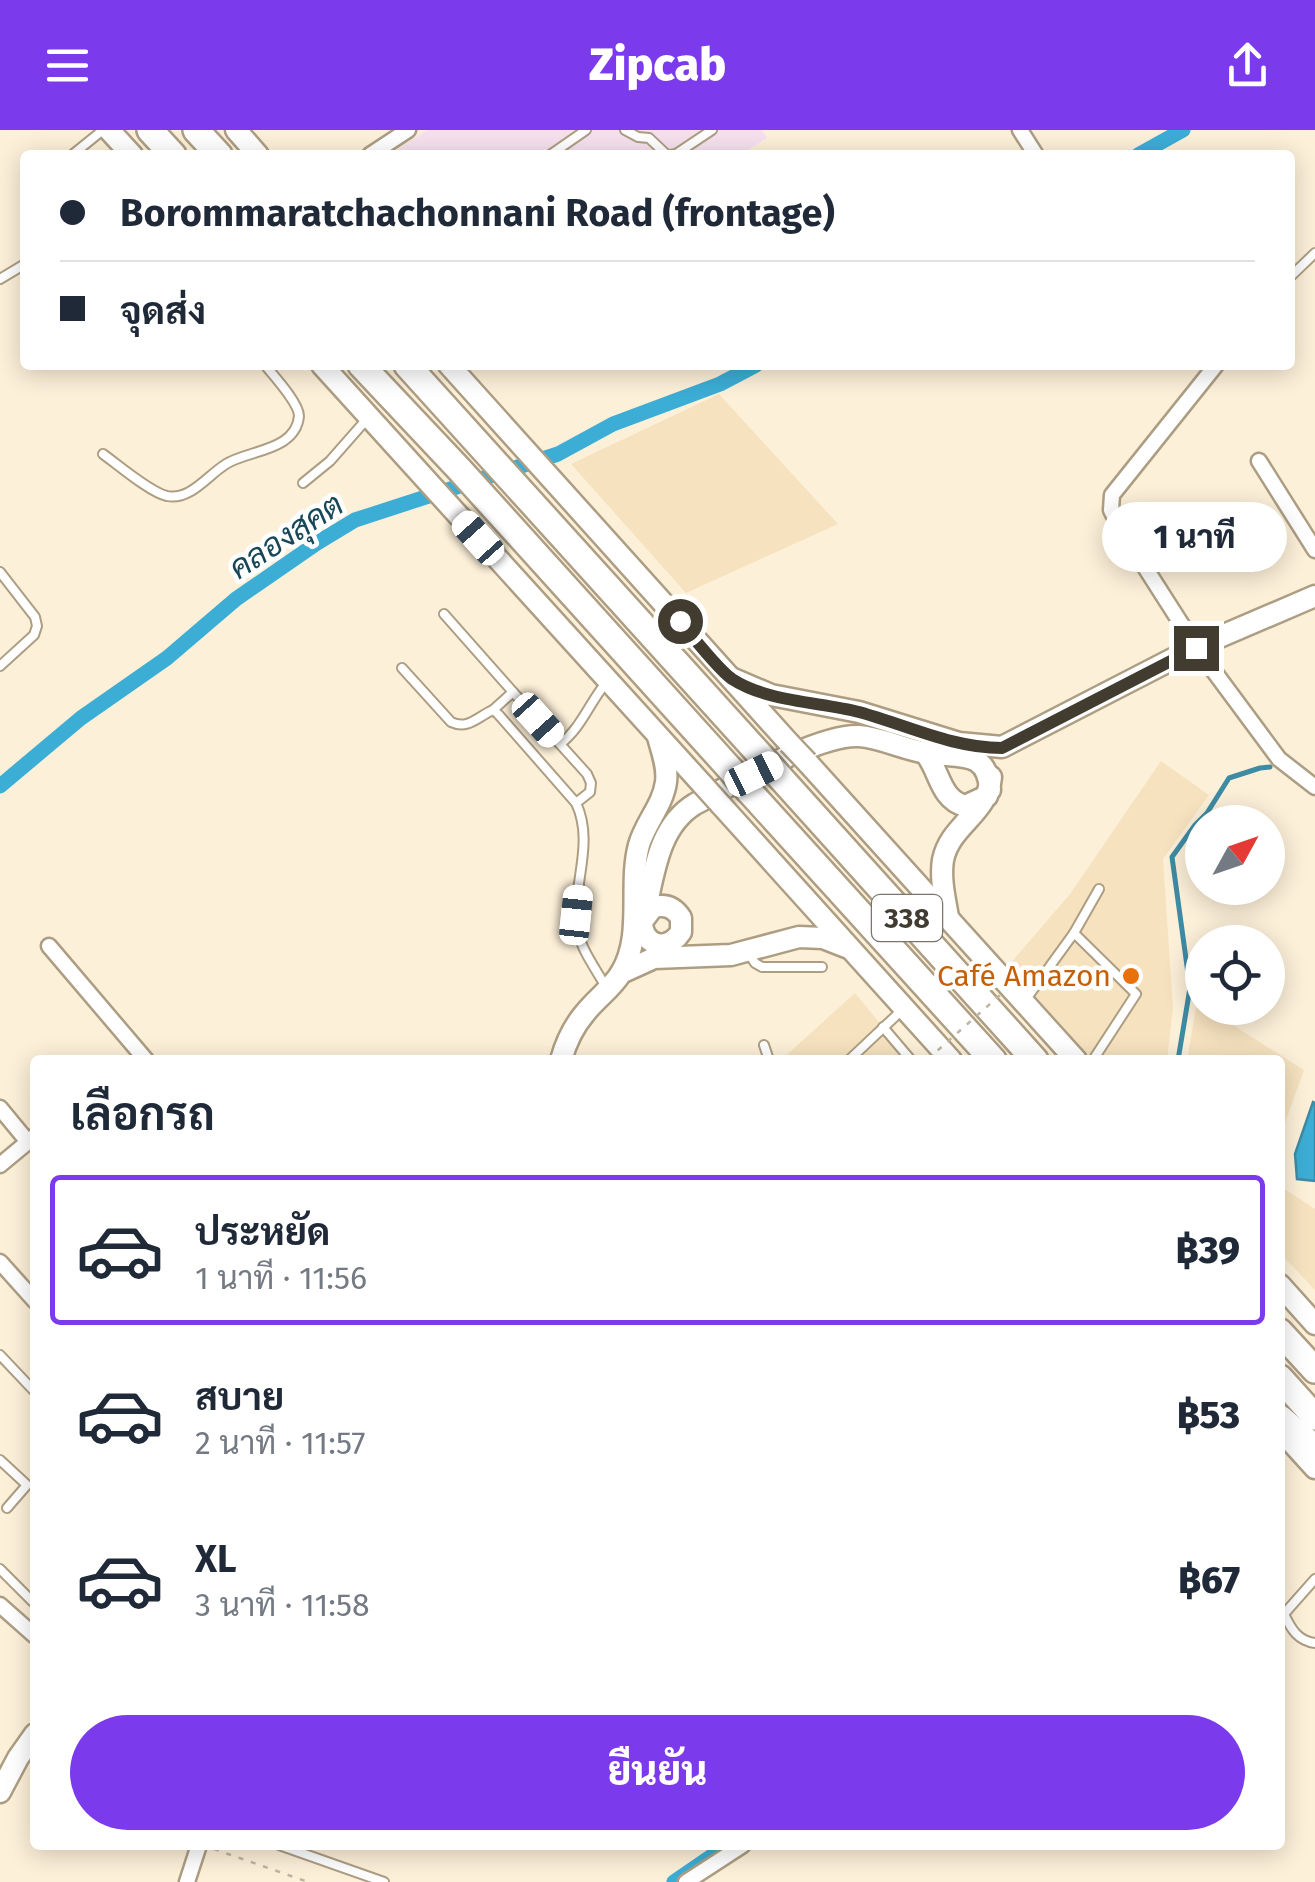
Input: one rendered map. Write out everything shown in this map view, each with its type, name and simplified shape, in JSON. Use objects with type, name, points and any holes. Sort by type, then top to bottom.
[{"type":"highway","points":[[150,130],[168,150]]},
{"type":"highway","points":[[196,130],[214,150]]},
{"type":"highway","name":"338","points":[[366,370],[988,1055]]},
{"type":"highway","name":"338","points":[[412,370],[1030,1055]]},
{"type":"highway","points":[[1285,1332],[1315,1357]]},
{"type":"highway","points":[[1285,1334],[1315,1370]]},
{"type":"highway","points":[[1285,1384],[1315,1418]]},
{"type":"highway","points":[[1285,1435],[1315,1448]]},
{"type":"street","points":[[106,130],[127,150]]},
{"type":"street","points":[[236,130],[254,150]]},
{"type":"street","points":[[378,150],[408,130]]},
{"type":"street","name":"338","points":[[327,370],[947,1055]]},
{"type":"street","name":"338","points":[[454,370],[1072,1055]]},
{"type":"street","points":[[1212,370],[1112,495],[1111,510],[1196,648],[1278,759],[1315,787]]},
{"type":"street","points":[[1259,461],[1315,550]]},
{"type":"street","points":[[958,744],[1002,748],[1196,648],[1315,596]]},
{"type":"street","points":[[731,678],[770,695],[859,712],[958,744],[982,756],[989,766],[989,787]]},
{"type":"street","points":[[631,948],[633,882],[639,845],[666,786],[658,735]]},
{"type":"street","points":[[563,1055],[570,1034],[614,981],[631,948],[643,919],[664,836],[680,814],[694,804],[838,737],[874,738],[926,754],[967,756],[978,761],[988,775],[989,787]]},
{"type":"street","points":[[949,919],[942,874],[946,852],[989,787],[992,766],[1002,748]]},
{"type":"street","points":[[926,754],[954,802],[965,806],[989,787]]},
{"type":"street","points":[[633,882],[644,934],[659,945],[690,955]]},
{"type":"street","points":[[643,919],[653,907],[677,912],[681,932],[666,945]]},
{"type":"street","points":[[614,981],[654,958],[731,955],[799,938],[833,941],[853,951]]},
{"type":"street","points":[[50,946],[142,1055]]},
{"type":"street","points":[[0,1108],[30,1137]]},
{"type":"street","points":[[0,1166],[30,1141]]},
{"type":"street","points":[[0,1262],[30,1295]]},
{"type":"street","points":[[1285,1291],[1315,1324]]},
{"type":"street","points":[[1285,1437],[1315,1468]]},
{"type":"street","points":[[0,1605],[30,1632]]},
{"type":"street","points":[[0,1792],[30,1741]]},
{"type":"street","points":[[187,1882],[199,1850]]},
{"type":"street","points":[[686,1882],[735,1850]]},
{"type":"lane","points":[[79,150],[106,130]]},
{"type":"lane","points":[[557,150],[586,130]]},
{"type":"lane","points":[[625,130],[648,138],[663,150]]},
{"type":"lane","points":[[682,150],[712,130]]},
{"type":"lane","points":[[1295,272],[1315,253]]},
{"type":"lane","points":[[103,454],[158,494],[178,497],[190,492],[226,464],[277,445],[293,431],[299,418],[298,408],[269,370]]},
{"type":"lane","points":[[303,483],[330,461],[369,417]]},
{"type":"lane","points":[[0,572],[35,617],[37,626],[34,636],[0,666]]},
{"type":"lane","points":[[444,614],[587,774],[590,792],[576,803]]},
{"type":"lane","points":[[402,668],[459,726],[468,725],[492,710],[513,692]]},
{"type":"lane","points":[[560,744],[576,729],[592,699],[608,680]]},
{"type":"lane","points":[[492,710],[576,803],[582,816],[577,929],[614,981]]},
{"type":"lane","points":[[1024,1002],[1074,933],[1099,889]]},
{"type":"lane","points":[[1074,933],[1136,994],[1096,1055]]},
{"type":"lane","points":[[748,952],[762,967],[822,967]]},
{"type":"lane","points":[[854,1055],[905,1008]]},
{"type":"lane","points":[[884,1027],[908,1055]]},
{"type":"lane","points":[[764,1045],[767,1055]]},
{"type":"lane","points":[[0,1354],[30,1387]]},
{"type":"lane","points":[[0,1460],[27,1486],[6,1508]]},
{"type":"lane","points":[[0,1569],[30,1599]]},
{"type":"lane","points":[[1285,1613],[1315,1579]]},
{"type":"lane","points":[[1285,1616],[1290,1629],[1304,1642],[1315,1643]]},
{"type":"lane","points":[[293,1850],[384,1882]]},
{"type":"path","points":[[934,1055],[1026,972]]},
{"type":"path","points":[[215,1850],[308,1882]]},
{"type":"shaded area","points":[[427,130],[762,130],[767,138],[748,150],[397,150]]},
{"type":"shaded area","points":[[719,394],[838,524],[686,593],[571,464]]},
{"type":"shaded area","points":[[1161,761],[1209,795],[1202,805],[1185,805],[1185,828],[1163,859],[1173,1008],[1168,1055],[1088,1055],[1008,966],[1070,894]]},
{"type":"shaded area","points":[[855,993],[906,1055],[787,1055]]},
{"type":"shaded area","points":[[1193,1025],[1233,1025],[1280,1055],[1188,1055]]},
{"type":"shaded area","points":[[1285,1058],[1304,1070],[1285,1123]]},
{"type":"shaded area","points":[[1285,1189],[1315,1209],[1315,1290],[1285,1258]]},
{"type":"water","points":[[1313,1102],[1315,1181],[1297,1179],[1295,1154]]},
{"type":"waterway","name":"คลองสุคต","points":[[1147,150],[1183,130]]},
{"type":"waterway","name":"คลองสุคต","points":[[0,786],[81,718],[167,658],[236,599],[355,520],[558,454],[613,424],[720,384],[747,370]]},
{"type":"waterway","points":[[1179,1055],[1190,988],[1172,857],[1229,778],[1270,767]]},
{"type":"waterway","points":[[674,1882],[721,1850]]},
{"type":"place","name":"Café Amazon","points":[[1131,976]]},
{"type":"route","points":[[680,621],[731,678],[758,690],[859,712],[958,744],[985,748],[1002,748],[1196,648]]}]
